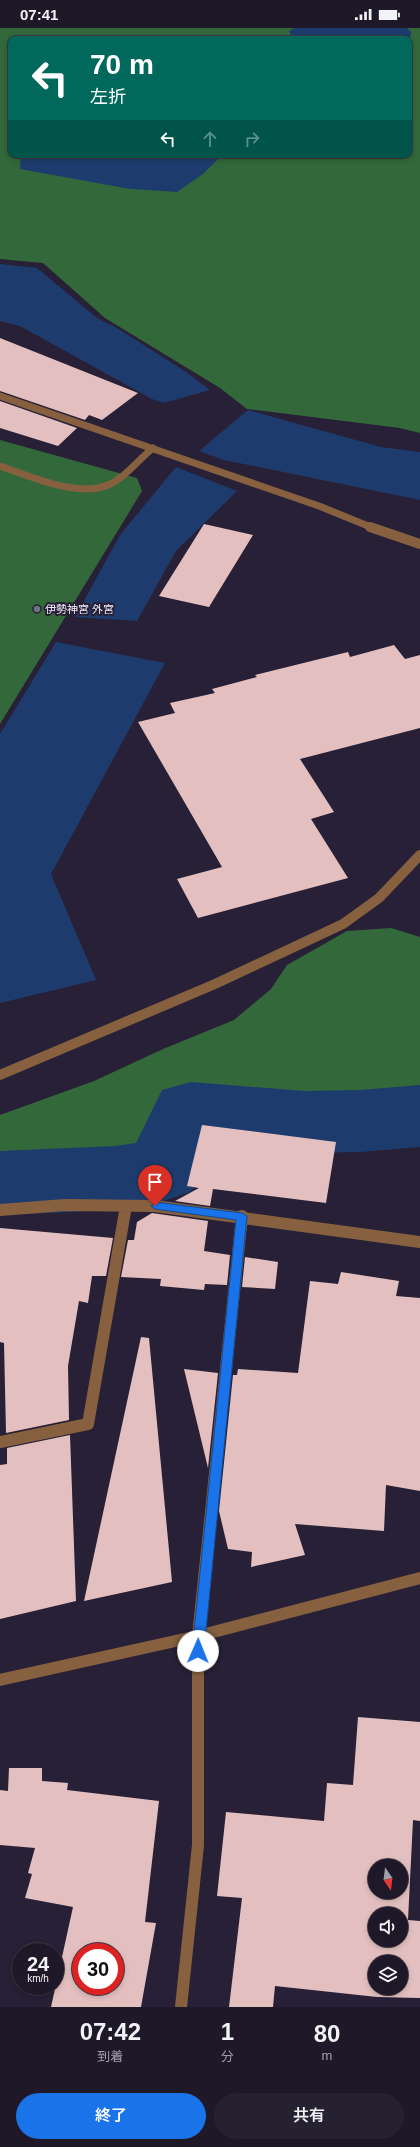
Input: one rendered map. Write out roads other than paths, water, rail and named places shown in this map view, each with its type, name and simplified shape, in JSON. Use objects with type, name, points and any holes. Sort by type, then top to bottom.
[{"type":"street","points":[[0,396],[319,506],[363,525],[420,544]]},
{"type":"street","points":[[0,466],[75,488],[92,488],[108,485],[153,448]]},
{"type":"street","points":[[0,1075],[215,984],[343,924],[379,898],[420,855]]},
{"type":"street","points":[[0,1210],[64,1205],[155,1206],[242,1216],[420,1242]]},
{"type":"street","points":[[0,1442],[88,1424],[126,1206]]},
{"type":"street","points":[[181,2007],[198,1845],[198,1636],[242,1216]]},
{"type":"street","points":[[0,1680],[198,1636],[420,1578]]},
{"type":"water","points":[[294,28],[407,28],[411,32],[410,36],[291,36],[289,31]]},
{"type":"water","points":[[21,158],[219,158],[203,174],[177,192],[130,189],[20,169]]},
{"type":"water","points":[[0,264],[37,268],[97,318],[117,328],[186,372],[210,390],[164,403],[152,399],[20,326],[0,321]]},
{"type":"water","points":[[248,410],[381,447],[420,452],[420,500],[224,460],[199,451]]},
{"type":"water","points":[[176,467],[237,491],[176,551],[137,621],[75,617],[120,535]]},
{"type":"water","points":[[56,642],[165,663],[51,874],[96,980],[0,1003],[0,734]]},
{"type":"waterway","points":[[0,1183],[115,1178],[160,1170],[172,1158],[191,1112],[305,1122],[360,1121],[420,1116]]},
{"type":"place","name":"伊勢神宮 外宮","points":[[37,609]]}]
